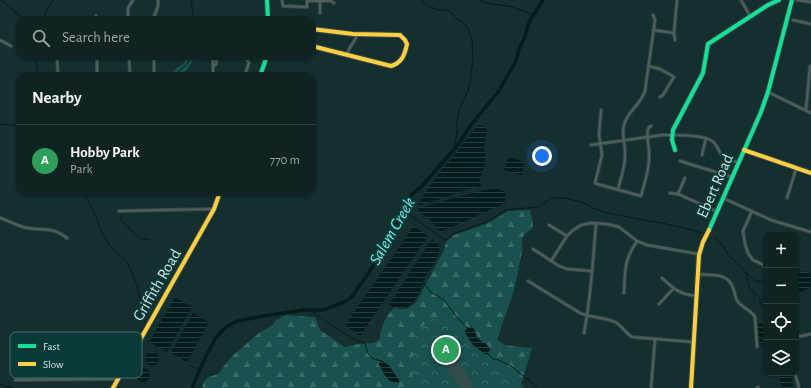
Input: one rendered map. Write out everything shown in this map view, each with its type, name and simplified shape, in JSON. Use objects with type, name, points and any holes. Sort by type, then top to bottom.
[{"type":"street","points":[[128,16],[128,8],[133,0]]},
{"type":"street","points":[[154,16],[158,6],[158,0]]},
{"type":"street","points":[[267,0],[268,16]]},
{"type":"street","points":[[282,0],[283,6],[307,7],[307,0],[331,1],[334,3]]},
{"type":"street","points":[[675,40],[674,33],[677,0]]},
{"type":"street","points":[[741,0],[750,16]]},
{"type":"street","points":[[675,150],[672,135],[702,73],[708,44],[750,16],[779,0]]},
{"type":"street","name":"Ebert Road","points":[[691,388],[698,274],[702,242],[761,112],[768,92],[792,0]]},
{"type":"street","points":[[797,0],[811,2]]},
{"type":"street","points":[[320,1],[320,13]]},
{"type":"street","points":[[618,189],[626,154],[623,130],[625,120],[627,115],[637,106],[645,91],[655,20],[653,15]]},
{"type":"street","points":[[793,20],[811,24]]},
{"type":"street","points":[[316,29],[357,34],[400,35],[406,40],[407,44],[406,49],[398,63],[394,66],[316,47]]},
{"type":"street","points":[[653,30],[674,33]]},
{"type":"street","points":[[348,55],[349,49],[357,34]]},
{"type":"street","points":[[0,40],[11,46]]},
{"type":"street","points":[[57,60],[58,72]]},
{"type":"street","points":[[97,60],[97,72]]},
{"type":"street","points":[[129,60],[130,72]]},
{"type":"street","points":[[154,60],[154,72]]},
{"type":"street","points":[[213,60],[213,72]]},
{"type":"street","points":[[246,72],[249,63],[247,60]]},
{"type":"street","points":[[261,72],[266,60]]},
{"type":"street","points":[[648,66],[660,69],[674,77],[663,95],[660,97]]},
{"type":"street","points":[[806,110],[810,66]]},
{"type":"street","points":[[768,92],[811,113]]},
{"type":"street","points":[[601,110],[599,128],[602,155],[594,183],[641,196],[648,171],[649,153],[647,129],[651,126]]},
{"type":"street","points":[[591,145],[672,135],[706,138],[713,141],[721,154],[738,163]]},
{"type":"street","points":[[702,155],[706,138]]},
{"type":"street","points":[[744,150],[811,173]]},
{"type":"street","points":[[680,162],[732,177]]},
{"type":"street","points":[[787,198],[796,168]]},
{"type":"street","points":[[678,194],[685,178]]},
{"type":"street","points":[[670,192],[678,194],[716,211]]},
{"type":"street","name":"Griffith Road","points":[[142,336],[214,209],[219,196]]},
{"type":"street","points":[[722,198],[771,220],[811,232]]},
{"type":"street","points":[[119,211],[214,209]]},
{"type":"street","points":[[752,212],[743,231],[745,244],[748,253],[753,260],[763,265]]},
{"type":"street","points":[[0,218],[28,228],[52,230],[67,238]]},
{"type":"street","points":[[551,260],[572,231],[582,225],[588,224],[607,224],[618,227],[637,241],[647,245],[700,255]]},
{"type":"street","points":[[584,333],[588,316],[596,224]]},
{"type":"street","points":[[549,226],[567,236]]},
{"type":"street","points":[[624,293],[629,254],[637,241]]},
{"type":"street","points":[[533,249],[559,266],[570,270],[592,272]]},
{"type":"street","points":[[698,274],[721,276],[730,280],[733,285],[737,301],[755,317],[757,347]]},
{"type":"street","points":[[662,278],[681,293],[697,296]]},
{"type":"street","points":[[528,281],[580,313],[620,325],[632,337],[693,342]]},
{"type":"street","points":[[659,304],[673,288]]},
{"type":"street","points":[[799,336],[811,334]]},
{"type":"street","points":[[651,388],[655,339]]},
{"type":"street","points":[[796,376],[798,388]]},
{"type":"street","points":[[16,380],[117,379]]},
{"type":"street","name":"Griffith Road","points":[[112,388],[117,379]]},
{"type":"green space","points":[[186,60],[193,60],[184,72],[173,72],[183,64]]},
{"type":"green space","points":[[530,210],[533,223],[532,229],[522,238],[522,252],[514,291],[497,339],[504,345],[532,348],[520,388],[202,388],[208,377],[218,374],[231,357],[259,333],[273,325],[276,320],[286,315],[315,317],[320,330],[345,347],[373,343],[379,340],[384,322],[394,308],[407,309],[417,301],[444,250],[446,242],[454,235],[489,223],[508,211]]},
{"type":"green space","points":[[432,319],[448,319],[459,334],[497,367],[524,387],[412,388],[414,333]]},
{"type":"shaded area","points":[[478,126],[483,126],[487,129],[484,148],[486,158],[479,179],[482,186],[420,205],[418,204],[440,171]]},
{"type":"shaded area","points":[[508,158],[524,162],[522,175],[504,170]]},
{"type":"shaded area","points":[[484,190],[502,190],[506,194],[506,199],[503,204],[443,231],[440,231],[418,210],[418,208]]},
{"type":"shaded area","points":[[414,226],[428,236],[360,336],[345,325]]},
{"type":"shaded area","points":[[431,240],[438,244],[440,249],[436,260],[427,274],[415,300],[408,307],[398,308],[389,305],[390,303]]},
{"type":"shaded area","points":[[805,271],[810,273],[811,287],[799,292],[799,273]]},
{"type":"shaded area","points":[[175,297],[192,307],[167,352],[149,342]]},
{"type":"shaded area","points":[[193,313],[209,322],[187,362],[171,353]]},
{"type":"shaded area","points":[[763,322],[763,345],[759,341],[759,323]]},
{"type":"shaded area","points":[[472,326],[478,338],[489,347],[490,350],[487,354],[473,345],[465,333],[465,330]]},
{"type":"shaded area","points":[[149,352],[155,352],[159,356],[159,362],[155,366],[149,366],[145,362],[145,356]]},
{"type":"shaded area","points":[[382,361],[390,366],[399,380],[399,383],[395,383],[386,377],[378,363]]},
{"type":"shaded area","points":[[142,368],[146,368],[150,372],[150,378],[146,382],[140,382],[136,378],[142,378]]},
{"type":"shaded area","points":[[779,376],[792,376],[794,388],[782,388]]},
{"type":"waterway","points":[[1,0],[20,16]]},
{"type":"waterway","points":[[44,16],[53,0]]},
{"type":"waterway","points":[[191,0],[193,16]]},
{"type":"waterway","points":[[422,0],[428,7],[450,11],[457,19],[465,24],[472,41],[473,60],[470,82],[468,91],[459,110],[454,148]]},
{"type":"waterway","points":[[480,0],[486,3],[513,7],[533,15]]},
{"type":"waterway","name":"Salem Creek","points":[[192,388],[215,339],[231,324],[238,321],[263,316],[304,310],[323,310],[351,298],[379,258],[412,194],[421,187],[457,146],[471,125],[498,92],[516,61],[530,20],[543,0]]},
{"type":"waterway","points":[[36,60],[37,72]]},
{"type":"waterway","points":[[178,72],[190,60]]},
{"type":"waterway","points":[[0,124],[16,126]]},
{"type":"waterway","points":[[85,196],[107,242],[126,261],[131,270],[139,294],[145,326]]},
{"type":"waterway","points":[[404,211],[445,240],[453,234],[486,222],[506,210],[539,207],[551,198],[563,198],[582,202],[595,209],[608,213],[662,223],[702,233]]},
{"type":"waterway","points":[[123,215],[121,219],[122,221],[139,238],[150,240]]},
{"type":"waterway","points":[[714,238],[719,241],[728,255],[755,281],[763,282]]},
{"type":"waterway","points":[[746,273],[749,287],[760,298],[760,303],[763,308]]},
{"type":"waterway","points":[[157,306],[173,278]]},
{"type":"waterway","points":[[423,283],[431,292],[444,300],[468,329]]},
{"type":"waterway","points":[[309,310],[351,338],[364,343],[371,357],[383,362]]},
{"type":"waterway","points":[[146,325],[154,311]]},
{"type":"waterway","points":[[487,353],[493,359],[499,360],[511,366],[538,388]]},
{"type":"waterway","points":[[189,365],[200,370]]},
{"type":"waterway","points":[[0,384],[14,388]]},
{"type":"runway","points":[[452,364],[466,384]]},
{"type":"traffic: fast","points":[[267,0],[268,16]]},
{"type":"traffic: fast","points":[[675,150],[672,140],[673,130],[703,73],[708,44],[768,5],[779,0]]},
{"type":"traffic: fast","points":[[709,230],[761,112],[768,92],[792,0]]},
{"type":"traffic: fast","points":[[261,72],[266,60]]},
{"type":"traffic: slow","points":[[316,29],[353,34],[400,35],[407,44],[402,58],[398,63],[391,66],[316,47]]},
{"type":"traffic: slow","points":[[744,150],[811,173]]},
{"type":"traffic: slow","points":[[142,337],[214,209],[219,196]]},
{"type":"traffic: slow","points":[[691,388],[699,255],[709,230]]},
{"type":"traffic: slow","points":[[113,388],[119,378]]},
{"type":"place","name":"Hobby Park","points":[[446,350]]}]
